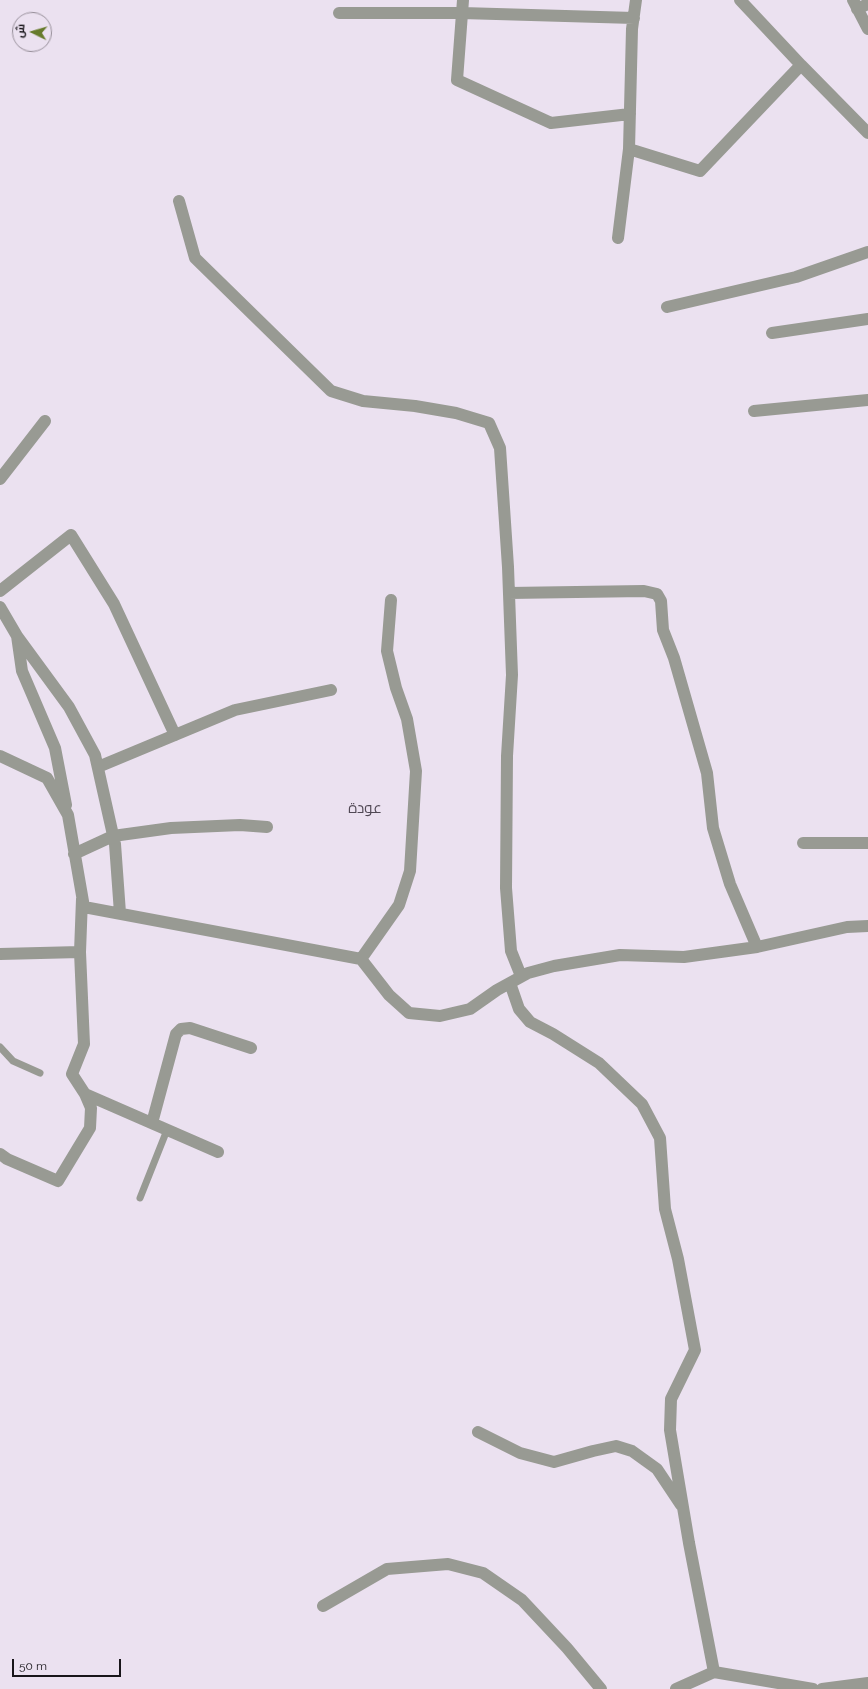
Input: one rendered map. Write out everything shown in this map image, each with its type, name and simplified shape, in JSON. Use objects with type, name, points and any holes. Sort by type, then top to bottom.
[{"type":"street","points":[[463,0],[457,80],[551,123],[630,114]]},
{"type":"street","points":[[618,238],[629,149],[636,0]]},
{"type":"street","points":[[740,0],[800,65],[868,133]]},
{"type":"street","points":[[859,4],[868,29]]},
{"type":"street","points":[[339,13],[462,13],[634,18]]},
{"type":"street","points":[[629,149],[700,171],[800,65]]},
{"type":"street","points":[[179,201],[195,258],[331,391],[363,401],[415,406],[449,412],[489,423],[500,448],[509,593],[512,676],[507,756],[506,888],[511,951],[521,976]]},
{"type":"street","points":[[667,307],[796,277],[868,252]]},
{"type":"street","points":[[772,333],[868,319]]},
{"type":"street","points":[[754,411],[868,400]]},
{"type":"street","points":[[0,479],[45,421]]},
{"type":"street","points":[[0,590],[71,535],[114,604],[175,736]]},
{"type":"street","points":[[509,593],[644,592],[657,594],[661,601],[663,630],[674,658],[707,773],[713,828],[730,884],[757,947]]},
{"type":"street","points":[[361,960],[399,905],[410,870],[416,771],[407,719],[396,688],[387,651],[391,600]]},
{"type":"street","points":[[0,607],[17,636],[69,706],[95,755],[115,844],[120,914]]},
{"type":"street","points":[[17,636],[22,671],[55,748],[84,907],[361,960],[389,995],[409,1013],[440,1016],[470,1009],[521,976],[554,966],[620,955],[684,957],[757,947],[847,927],[868,926]]},
{"type":"street","points":[[98,767],[236,710],[331,690]]},
{"type":"street","points":[[0,756],[47,778],[68,815]]},
{"type":"street","points":[[74,854],[113,836],[171,828],[240,825],[267,827]]},
{"type":"street","points":[[803,843],[868,844]]},
{"type":"street","points":[[0,1154],[7,1159],[58,1181],[90,1128],[91,1108],[85,1094],[72,1074],[84,1044],[80,952],[83,898]]},
{"type":"street","points":[[0,954],[80,952]]},
{"type":"street","points":[[510,983],[518,1009],[530,1022],[553,1034],[599,1063],[642,1104],[660,1138],[665,1209],[678,1260],[695,1350],[672,1398],[670,1430],[714,1672]]},
{"type":"street","points":[[152,1123],[176,1034],[181,1029],[190,1028],[251,1048]]},
{"type":"street","points":[[85,1094],[218,1152]]},
{"type":"street","points":[[478,1432],[520,1453],[554,1462],[594,1450],[616,1446],[632,1451],[657,1469],[683,1507]]},
{"type":"street","points":[[323,1606],[387,1569],[448,1564],[483,1573],[522,1600],[567,1648],[601,1689]]},
{"type":"street","points":[[676,1689],[714,1672],[813,1689]]},
{"type":"street","points":[[822,1689],[868,1683]]},
{"type":"lane","points":[[0,1048],[13,1061],[40,1073]]},
{"type":"lane","points":[[140,1198],[167,1130]]},
{"type":"district","name":"عودة","points":[[365,808]]}]
